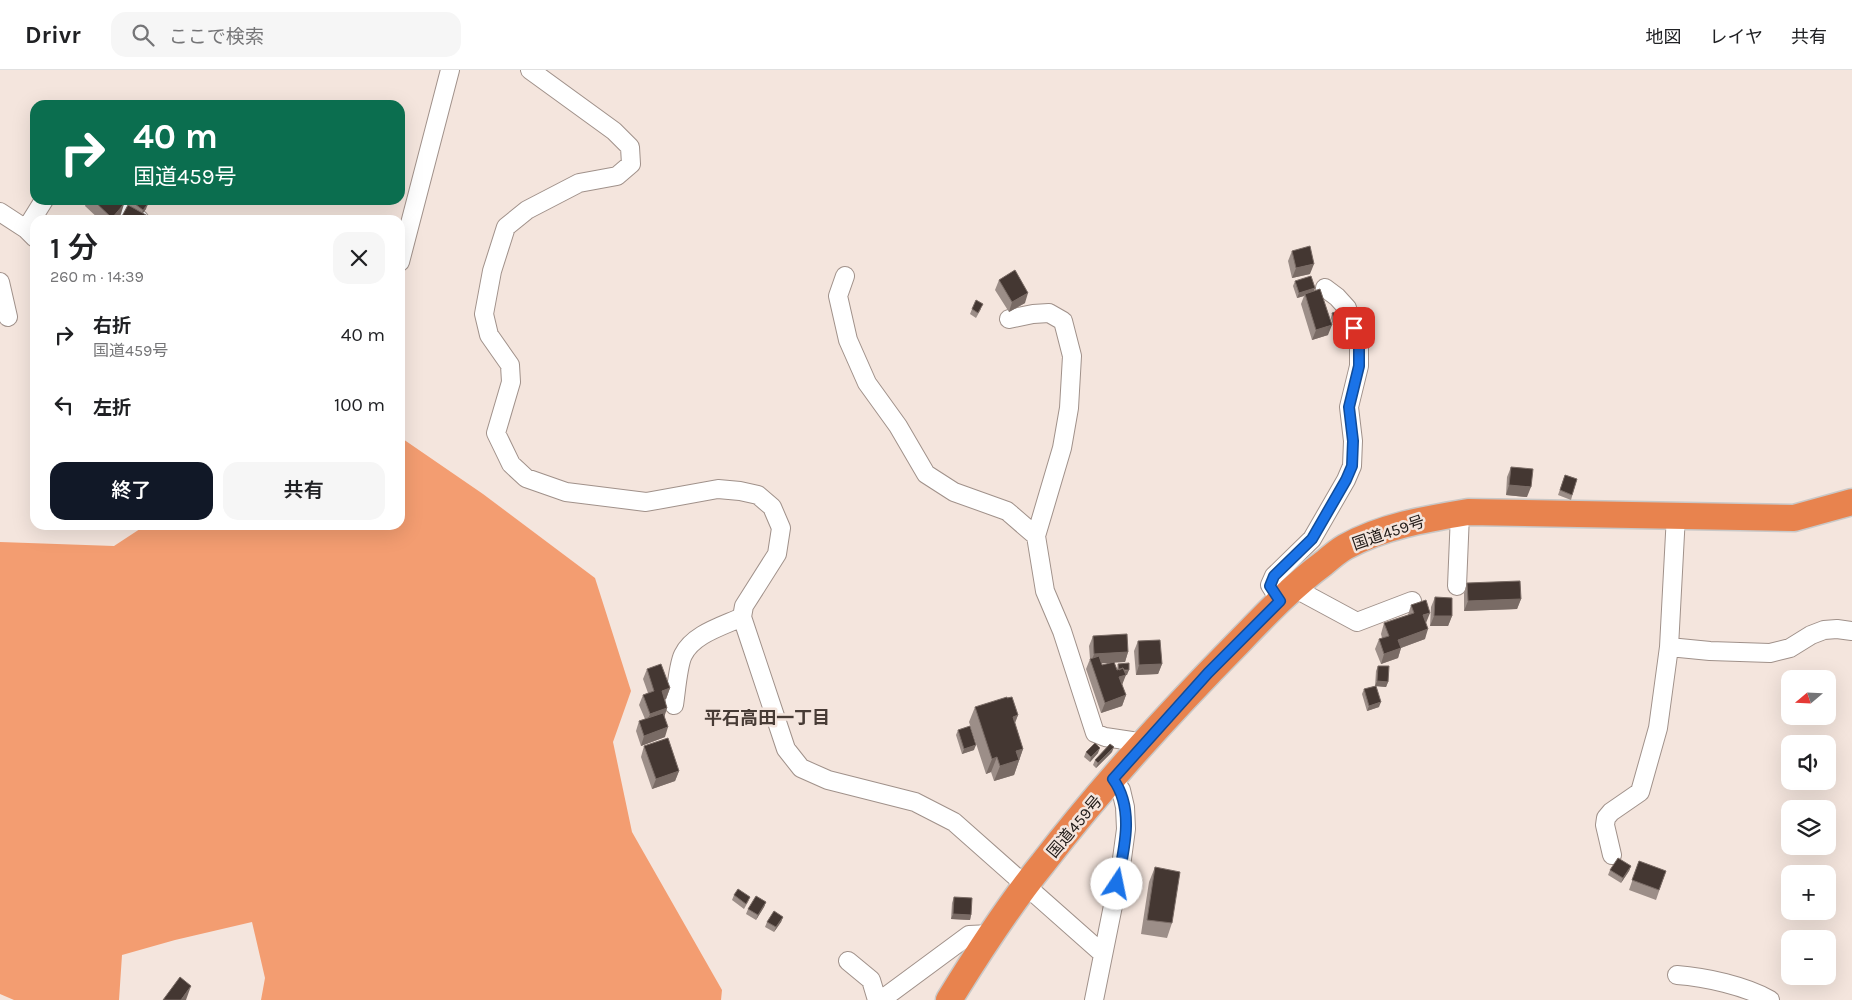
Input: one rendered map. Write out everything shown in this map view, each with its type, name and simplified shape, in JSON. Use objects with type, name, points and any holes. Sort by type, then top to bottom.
[{"type":"highway","name":"国道459号","points":[[949,1000],[991,934],[1042,863],[1113,779],[1208,673],[1309,574],[1344,547],[1378,533],[1422,519],[1468,512],[1794,518],[1852,502]]},
{"type":"street","points":[[405,243],[450,70]]},
{"type":"street","points":[[530,70],[614,131],[630,148],[631,164],[617,176],[579,182],[527,210],[506,228],[492,271],[484,314],[489,335],[510,365],[511,382],[496,433],[511,464],[526,478],[566,492],[646,502],[718,488],[758,495],[772,507],[781,528],[776,554],[744,606],[742,617],[786,749],[801,768],[828,780],[915,802],[954,822],[1025,887],[1103,954]]},
{"type":"street","points":[[123,205],[134,215]]},
{"type":"street","points":[[0,212],[30,233]]},
{"type":"street","points":[[845,276],[838,296],[848,340],[868,383],[898,426],[926,474],[954,492],[1007,511],[1036,536]]},
{"type":"street","points":[[0,282],[8,317]]},
{"type":"street","points":[[1325,288],[1347,308],[1359,348],[1359,366],[1349,407],[1353,441],[1352,466],[1312,539],[1274,576],[1270,586],[1287,595],[1357,622],[1412,601]]},
{"type":"street","points":[[1009,319],[1049,313],[1063,321],[1072,356],[1069,408],[1062,448],[1036,536],[1044,591],[1062,631],[1095,733],[1105,737],[1145,743]]},
{"type":"street","points":[[1457,586],[1460,514]]},
{"type":"street","points":[[1612,854],[1605,825],[1606,818],[1611,812],[1640,792],[1658,728],[1669,647],[1676,515]]},
{"type":"street","points":[[674,705],[682,656],[689,645],[702,636],[742,617]]},
{"type":"street","points":[[1669,647],[1770,654],[1790,648],[1811,635],[1824,630],[1852,631]]},
{"type":"street","points":[[1094,1000],[1121,866],[1126,829],[1125,807],[1121,790],[1113,779]]},
{"type":"street","points":[[881,1000],[969,935],[991,934]]},
{"type":"street","points":[[848,961],[871,980],[876,1000]]},
{"type":"street","points":[[1677,975],[1691,976],[1735,986],[1770,1000]]},
{"type":"shaded area","points":[[405,440],[483,494],[595,578],[631,691],[613,742],[632,832],[722,990],[721,1000],[261,1000],[265,978],[252,922],[122,955],[119,1000],[14,1000],[0,994],[0,542],[114,546],[138,530],[405,530]]},
{"type":"building","points":[[98,205],[123,205],[115,215],[109,215]]},
{"type":"building","points":[[128,205],[146,215],[123,215]]},
{"type":"building","points":[[136,205],[147,205],[143,210]]},
{"type":"building","points":[[1310,246],[1314,264],[1296,268],[1292,251]]},
{"type":"building","points":[[1015,270],[1028,293],[1012,302],[999,280]]},
{"type":"building","points":[[1311,276],[1315,288],[1299,293],[1295,281]]},
{"type":"building","points":[[1320,289],[1332,325],[1316,330],[1305,294]]},
{"type":"building","points":[[976,300],[983,304],[978,313],[972,309]]},
{"type":"building","points":[[1343,310],[1348,327],[1338,330],[1332,313]]},
{"type":"building","points":[[1511,467],[1533,469],[1531,487],[1509,485]]},
{"type":"building","points":[[1565,475],[1577,479],[1572,495],[1560,490]]},
{"type":"building","points":[[1520,581],[1521,599],[1468,601],[1467,583]]},
{"type":"building","points":[[1435,597],[1452,598],[1452,616],[1434,616]]},
{"type":"building","points":[[1426,600],[1430,613],[1423,615],[1428,629],[1398,640],[1401,648],[1384,654],[1379,639],[1389,636],[1384,623],[1414,613],[1411,605]]},
{"type":"building","points":[[1127,634],[1128,652],[1094,654],[1093,636]]},
{"type":"building","points":[[1160,640],[1162,664],[1139,665],[1138,641]]},
{"type":"building","points":[[1099,656],[1102,665],[1114,662],[1117,670],[1123,668],[1126,675],[1119,677],[1126,695],[1105,703],[1090,659]]},
{"type":"building","points":[[1129,663],[1129,670],[1124,670],[1123,668],[1119,670],[1118,664]]},
{"type":"building","points":[[661,664],[670,688],[662,691],[667,708],[650,714],[643,695],[654,691],[647,669]]},
{"type":"building","points":[[1378,666],[1389,666],[1388,682],[1377,681]]},
{"type":"building","points":[[1376,686],[1381,702],[1369,706],[1364,689]]},
{"type":"building","points":[[1012,697],[1018,715],[1013,717],[1023,749],[1016,751],[1019,760],[1000,766],[997,757],[992,759],[975,707]]},
{"type":"building","points":[[663,713],[668,727],[644,736],[639,721]]},
{"type":"building","points":[[970,726],[976,745],[964,749],[958,730]]},
{"type":"building","points":[[668,738],[679,771],[656,779],[644,746]]},
{"type":"building","points":[[1095,743],[1100,748],[1091,757],[1086,752]]},
{"type":"building","points":[[1110,744],[1114,747],[1098,763],[1095,760]]},
{"type":"building","points":[[1618,858],[1631,866],[1623,878],[1610,870]]},
{"type":"building","points":[[1639,861],[1666,871],[1659,890],[1632,880]]},
{"type":"building","points":[[1155,867],[1180,872],[1172,923],[1147,920]]},
{"type":"building","points":[[738,889],[750,897],[746,904],[734,895]]},
{"type":"building","points":[[756,896],[766,902],[758,915],[748,909]]},
{"type":"building","points":[[954,897],[972,898],[971,915],[953,914]]},
{"type":"building","points":[[774,911],[783,917],[776,927],[767,922]]},
{"type":"building","points":[[180,977],[191,986],[181,1000],[163,1000]]},
{"type":"district","name":"平石高田一丁目","points":[[767,718]]},
{"type":"route","points":[[1117,884],[1126,829],[1125,807],[1121,790],[1113,779],[1208,673],[1280,601],[1270,586],[1274,576],[1312,539],[1352,466],[1353,441],[1349,407],[1359,366],[1359,348],[1354,328]]}]
